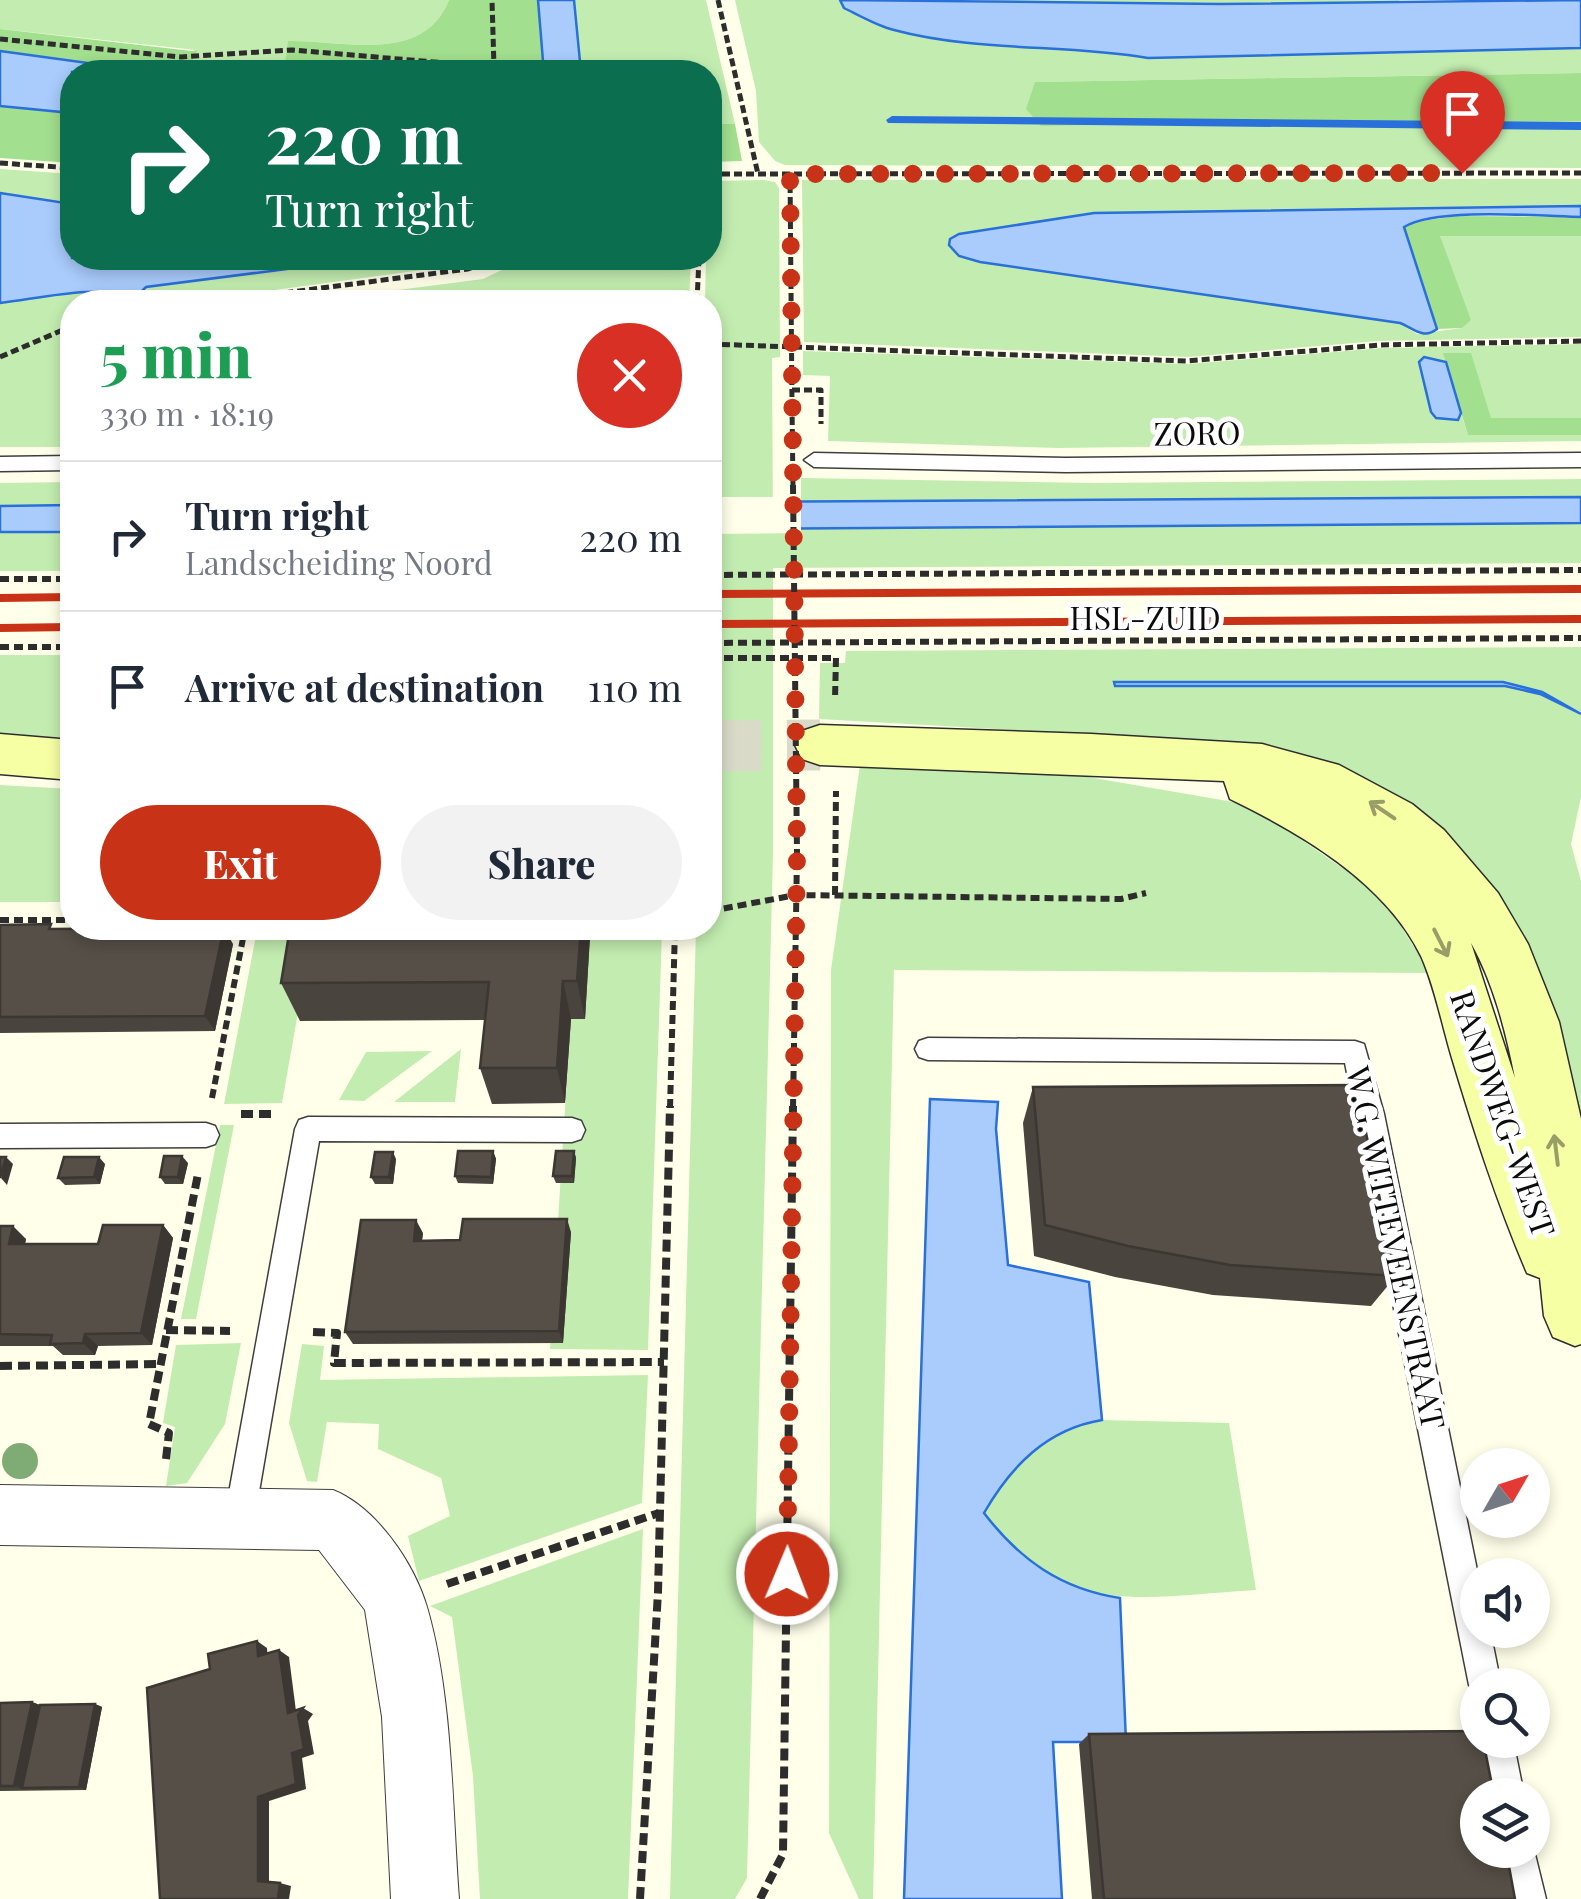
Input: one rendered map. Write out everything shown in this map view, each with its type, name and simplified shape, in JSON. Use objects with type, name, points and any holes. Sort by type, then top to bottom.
[{"type":"main road","name":"RANDWEG-WEST","points":[[820,746],[1164,758],[1229,775],[1287,802],[1363,850],[1418,871],[1431,924],[1446,949],[1517,1175],[1579,1324]]},
{"type":"main road","points":[[0,754],[60,759]]},
{"type":"street","points":[[0,1515],[240,1515],[333,1520],[390,1594],[414,1718],[425,1899]]},
{"type":"lane","name":"ZORO","points":[[814,460],[1086,465],[1581,460]]},
{"type":"lane","points":[[0,464],[60,463]]},
{"type":"lane","name":"W.G. WITTEVEENSTRAAT","points":[[928,1049],[1355,1052],[1371,1114],[1482,1668]]},
{"type":"lane","points":[[240,1515],[308,1129],[572,1130]]},
{"type":"lane","points":[[0,1136],[206,1135]]},
{"type":"lane","points":[[1523,1868],[1529,1899]]},
{"type":"path","points":[[492,0],[495,60]]},
{"type":"path","points":[[718,0],[758,174]]},
{"type":"path","points":[[0,38],[180,56],[292,50],[411,60]]},
{"type":"path","points":[[0,163],[60,167]]},
{"type":"path","points":[[722,174],[1581,173]]},
{"type":"path","points":[[760,1899],[783,1854],[797,854],[790,174]]},
{"type":"path","points":[[308,290],[457,270]]},
{"type":"path","points":[[0,358],[60,331]]},
{"type":"path","points":[[722,344],[1186,361],[1381,345],[1581,341]]},
{"type":"path","points":[[792,390],[821,390],[821,433]]},
{"type":"path","name":"HSL-ZUID","points":[[722,575],[1581,570]]},
{"type":"path","points":[[0,579],[60,579]]},
{"type":"path","name":"HSL-ZUID","points":[[722,643],[1581,638]]},
{"type":"path","points":[[0,648],[60,647]]},
{"type":"path","points":[[722,658],[836,658],[836,671]]},
{"type":"path","points":[[835,895],[836,793]]},
{"type":"path","points":[[722,909],[796,894],[1121,899],[1146,893]]},
{"type":"path","points":[[0,920],[60,920]]},
{"type":"path","points":[[237,970],[243,940]]},
{"type":"path","points":[[640,1899],[659,1513],[675,940]]},
{"type":"path","points":[[166,1330],[337,1333],[334,1363],[664,1362]]},
{"type":"path","points":[[0,1366],[160,1364]]},
{"type":"path","points":[[149,1424],[156,1378]]},
{"type":"path","points":[[390,1594],[420,1594],[659,1513]]},
{"type":"green space","points":[[0,0],[449,0],[437,20],[421,34],[380,44],[289,41],[286,60],[192,60],[196,50],[0,29]]},
{"type":"green space","points":[[449,0],[538,0],[543,60],[286,60],[288,41],[380,44],[421,34],[437,20]]},
{"type":"green space","points":[[574,0],[706,0],[720,60],[580,60]]},
{"type":"green space","points":[[735,0],[840,0],[855,15],[915,34],[1087,48],[1148,58],[1581,48],[1581,73],[1036,82],[1041,126],[1581,121],[1581,168],[785,165],[775,161],[759,142],[756,91]]},
{"type":"green space","points":[[983,0],[1398,0],[1405,3],[1038,4]]},
{"type":"green space","points":[[0,29],[197,50],[193,60],[65,60],[0,51]]},
{"type":"green space","points":[[722,68],[735,124],[722,124]]},
{"type":"green space","points":[[1581,73],[1581,121],[1041,126],[1026,109],[1035,82]]},
{"type":"green space","points":[[0,106],[60,112],[60,162],[0,158]]},
{"type":"green space","points":[[722,124],[735,124],[742,161],[722,162]]},
{"type":"green space","points":[[0,169],[60,173],[60,202],[0,193]]},
{"type":"green space","points":[[1581,179],[1581,206],[1094,213],[949,242],[950,249],[1400,323],[1417,334],[1462,328],[1440,236],[1581,236],[1581,337],[1378,341],[1187,357],[804,342],[802,180]]},
{"type":"green space","points":[[764,180],[775,182],[779,188],[780,357],[772,358],[773,528],[1581,523],[1581,563],[773,568],[773,854],[747,1878],[735,1899],[670,1899],[696,940],[722,940],[722,290],[705,290],[706,270],[722,270],[722,181]]},
{"type":"green space","points":[[1457,216],[1581,217],[1581,236],[1440,236],[1471,320],[1462,328],[1437,329],[1403,230],[1408,223]]},
{"type":"green space","points":[[278,270],[422,270],[275,290],[142,290]]},
{"type":"green space","points":[[502,270],[690,270],[690,290],[398,290],[483,279]]},
{"type":"green space","points":[[60,295],[60,447],[0,447],[0,303]]},
{"type":"green space","points":[[1581,344],[1581,418],[1491,418],[1444,354],[1446,362],[1425,357],[1419,362],[1434,416],[1458,420],[1461,413],[1468,435],[1581,435],[1581,441],[1058,448],[828,441],[830,376],[803,375],[803,351],[1188,364],[1382,348]]},
{"type":"green space","points":[[1443,353],[1471,353],[1491,418],[1581,418],[1581,435],[1468,435]]},
{"type":"green space","points":[[801,478],[1095,483],[1581,479],[1581,497],[801,502]]},
{"type":"green space","points":[[60,482],[60,505],[0,506],[0,483]]},
{"type":"green space","points":[[0,532],[60,532],[60,571],[0,571]]},
{"type":"green space","points":[[1581,647],[1581,712],[1542,692],[1503,682],[1114,682],[1116,686],[1505,686],[1540,694],[1581,714],[1581,797],[1571,844],[1581,881],[1581,1181],[1532,976],[1241,743],[819,719],[820,663],[845,663],[846,651]]},
{"type":"green space","points":[[0,655],[60,655],[60,738],[0,733]]},
{"type":"green space","points":[[860,765],[1088,777],[1251,805],[1380,894],[1431,973],[894,970],[873,1899],[859,1899],[829,1833],[831,970]]},
{"type":"green space","points":[[0,785],[60,788],[60,902],[0,902]]},
{"type":"green space","points":[[255,940],[311,940],[282,1103],[224,1104]]},
{"type":"green space","points":[[321,940],[662,940],[648,1350],[550,1349],[574,965]]},
{"type":"green space","points":[[461,1049],[455,1102],[394,1102]]},
{"type":"green space","points":[[432,1051],[364,1101],[339,1100],[366,1052]]},
{"type":"green space","points":[[220,1125],[234,1125],[196,1319],[181,1319]]},
{"type":"green space","points":[[241,1343],[225,1424],[187,1483],[166,1486],[175,1427],[163,1423],[176,1345]]},
{"type":"green space","points":[[302,1344],[324,1346],[320,1380],[648,1375],[642,1503],[419,1581],[408,1536],[450,1516],[441,1478],[378,1449],[379,1424],[327,1422],[317,1482],[307,1481],[289,1423]]},
{"type":"green space","points":[[1102,1420],[1229,1423],[1256,1590],[1139,1597],[1075,1586],[1045,1571],[1015,1547],[984,1513],[1006,1480],[1032,1452],[1064,1432]]},
{"type":"green space","points":[[643,1529],[628,1899],[480,1899],[473,1776],[452,1617],[430,1606]]},
{"type":"water","points":[[538,0],[574,0],[580,60],[543,60]]},
{"type":"water","points":[[840,0],[1220,4],[1581,0],[1581,48],[1148,58],[925,37],[875,23],[844,8]]},
{"type":"water","points":[[0,51],[66,60],[60,60],[60,112],[0,106]]},
{"type":"water","points":[[0,193],[60,202],[60,270],[278,270],[143,290],[60,290],[60,294],[0,303]]},
{"type":"water","points":[[1581,206],[1581,217],[1463,215],[1404,227],[1437,329],[1427,333],[1400,323],[980,262],[959,256],[949,245],[950,239],[959,234],[1094,213]]},
{"type":"water","points":[[1424,357],[1446,362],[1461,413],[1458,420],[1436,418],[1431,412],[1419,362]]},
{"type":"water","points":[[1581,497],[1581,523],[722,529],[722,502]]},
{"type":"water","points":[[60,505],[60,532],[0,532],[0,506]]},
{"type":"water","points":[[1114,682],[1503,682],[1542,692],[1581,714],[1540,694],[1505,686],[1115,686]]},
{"type":"water","points":[[930,1099],[998,1102],[996,1129],[1008,1265],[1089,1282],[1102,1420],[1064,1432],[1032,1452],[1006,1480],[984,1513],[1012,1545],[1043,1570],[1079,1588],[1120,1598],[1126,1742],[1053,1742],[1062,1899],[904,1899]]},
{"type":"pier","points":[[722,497],[801,497],[801,533],[722,534]]},
{"type":"building","points":[[51,924],[49,929],[60,929],[60,940],[221,940],[205,1016],[0,1017],[0,925]]},
{"type":"building","points":[[288,940],[580,940],[577,981],[563,981],[557,1068],[480,1068],[489,982],[281,983]]},
{"type":"building","points":[[1356,1085],[1396,1276],[1230,1265],[1045,1225],[1033,1087]]},
{"type":"building","points":[[458,1151],[493,1151],[491,1177],[455,1176]]},
{"type":"building","points":[[556,1151],[574,1151],[572,1176],[553,1176]]},
{"type":"building","points":[[375,1152],[393,1152],[389,1177],[371,1177]]},
{"type":"building","points":[[164,1156],[182,1156],[178,1177],[160,1177]]},
{"type":"building","points":[[0,1157],[6,1157],[0,1178]]},
{"type":"building","points":[[64,1157],[99,1157],[94,1177],[58,1178]]},
{"type":"building","points":[[463,1219],[567,1219],[559,1331],[345,1332],[361,1220],[416,1220],[414,1241],[460,1240]]},
{"type":"building","points":[[103,1225],[163,1225],[141,1333],[85,1334],[83,1343],[50,1344],[52,1335],[0,1334],[0,1226],[13,1226],[9,1244],[98,1244]]},
{"type":"building","points":[[257,1641],[258,1656],[279,1650],[288,1713],[303,1708],[298,1715],[304,1749],[292,1753],[296,1784],[258,1797],[258,1881],[280,1883],[278,1899],[160,1899],[147,1688],[210,1669],[208,1654]]},
{"type":"building","points":[[32,1702],[14,1786],[0,1786],[0,1703]]},
{"type":"building","points":[[95,1704],[79,1787],[22,1788],[40,1705]]},
{"type":"building","points":[[1460,1731],[1460,1758],[1487,1758],[1491,1778],[1460,1778],[1460,1868],[1509,1868],[1515,1899],[1104,1899],[1089,1734]]},
{"type":"waterway","points":[[892,120],[1581,126]]},
{"type":"tunnel","points":[[722,746],[820,745]]},
{"type":"railway","points":[[722,594],[1581,589]]},
{"type":"railway","points":[[0,598],[60,597]]},
{"type":"railway","points":[[722,624],[1581,619]]},
{"type":"railway","points":[[0,628],[60,627]]},
{"type":"route","points":[[787,1574],[797,854],[790,174],[1462,173]]}]
